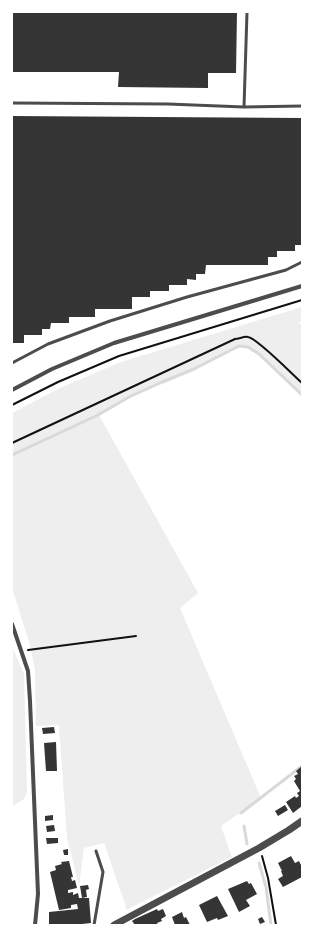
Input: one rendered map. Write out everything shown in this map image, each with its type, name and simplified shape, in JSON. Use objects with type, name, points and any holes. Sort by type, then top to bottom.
[{"type":"street","points":[[12,390],[52,369],[114,343],[302,286]]},
{"type":"street","points":[[12,624],[28,671],[38,894],[35,925]]},
{"type":"street","points":[[114,925],[259,848],[302,821]]},
{"type":"lane","points":[[244,106],[247,12]]},
{"type":"lane","points":[[12,103],[302,106]]},
{"type":"lane","points":[[12,362],[48,344],[110,321],[187,297],[286,270],[302,262]]},
{"type":"lane","points":[[94,925],[103,872],[96,851]]},
{"type":"path","points":[[12,405],[58,382],[119,356],[302,300]]},
{"type":"path","points":[[12,443],[235,339],[248,337],[254,340],[302,384]]},
{"type":"path","points":[[21,651],[136,636]]},
{"type":"path","points":[[259,848],[268,878],[276,925]]},
{"type":"shaded area","points":[[302,307],[302,321],[299,322],[302,327],[302,395],[259,354],[248,347],[239,346],[194,369],[129,397],[99,415],[198,593],[180,608],[261,798],[221,826],[232,857],[126,910],[104,843],[84,848],[79,886],[67,838],[59,725],[36,726],[35,670],[30,645],[12,588],[12,413],[60,388],[121,362]]},
{"type":"shaded area","points":[[12,647],[24,674],[27,793],[23,800],[12,806]]},
{"type":"building","points":[[12,12],[237,12],[236,73],[208,73],[208,88],[118,87],[119,72],[12,72]]},
{"type":"building","points":[[12,116],[302,118],[302,245],[295,245],[295,251],[277,251],[277,257],[268,257],[268,265],[206,265],[205,274],[196,274],[196,280],[187,279],[187,285],[169,285],[169,291],[150,291],[150,297],[132,297],[132,309],[95,309],[95,317],[69,317],[69,323],[51,323],[50,329],[42,329],[42,335],[24,335],[24,343],[12,343]]},
{"type":"building","points":[[54,727],[55,733],[43,734],[42,728]]},
{"type":"building","points":[[56,742],[57,771],[46,771],[44,743]]},
{"type":"building","points":[[302,766],[302,806],[293,813],[286,802],[295,796],[296,798],[299,796],[297,793],[300,791],[294,781],[296,779],[294,776],[298,774],[296,771]]},
{"type":"building","points":[[285,805],[288,810],[278,816],[275,811]]},
{"type":"building","points":[[53,815],[53,820],[45,821],[45,816]]},
{"type":"building","points":[[54,825],[55,831],[47,832],[46,826]]},
{"type":"building","points":[[46,838],[58,838],[58,843],[47,844]]},
{"type":"building","points":[[68,849],[68,855],[64,855],[63,850]]},
{"type":"building","points":[[291,856],[295,863],[299,861],[302,867],[302,877],[283,887],[278,879],[283,876],[278,863]]},
{"type":"building","points":[[69,861],[73,877],[71,877],[72,881],[75,880],[77,888],[68,890],[68,893],[73,892],[73,895],[78,893],[79,898],[89,898],[91,923],[49,925],[49,912],[78,909],[77,904],[71,905],[71,908],[59,910],[50,872],[56,870],[55,866],[62,864],[61,862]]},
{"type":"building","points":[[247,881],[249,884],[251,883],[257,894],[246,900],[250,906],[239,912],[228,889]]},
{"type":"building","points":[[88,885],[89,889],[86,890],[87,897],[82,898],[80,886]]},
{"type":"building","points":[[217,896],[228,916],[207,922],[199,905]]},
{"type":"building","points":[[157,909],[158,911],[163,909],[166,916],[161,919],[162,921],[157,923],[158,925],[135,925],[132,921],[135,919]]},
{"type":"building","points":[[182,912],[184,918],[186,917],[190,925],[175,925],[172,917]]},
{"type":"building","points":[[262,917],[265,922],[260,924],[258,919]]},
{"type":"waterway","points":[[12,455],[98,415],[129,397],[194,369],[239,346],[248,347],[259,354],[302,395]]},
{"type":"waterway","points":[[241,813],[302,766]]},
{"type":"waterway","points":[[244,826],[247,844]]},
{"type":"waterway","points":[[259,863],[266,887],[271,925]]}]
